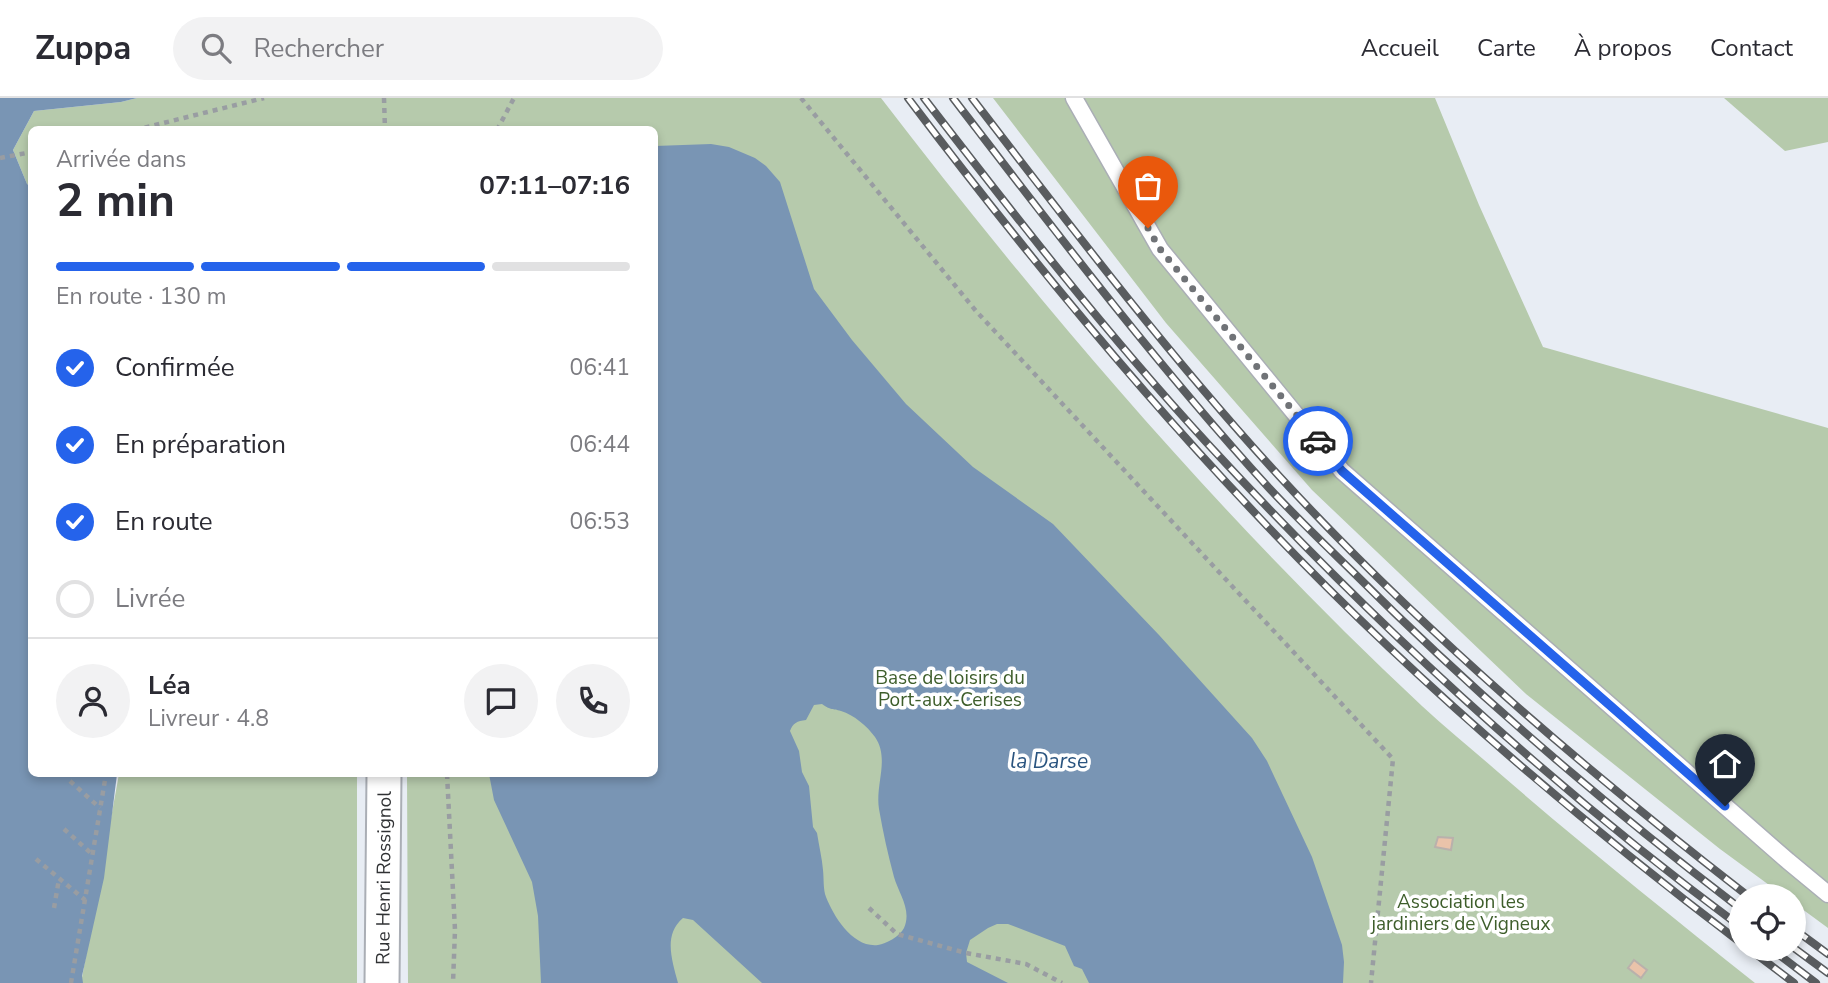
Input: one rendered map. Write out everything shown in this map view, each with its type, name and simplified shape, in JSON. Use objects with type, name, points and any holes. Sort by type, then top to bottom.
[{"type":"street","name":"Rue Henri Rossignol","points":[[382,983],[384,777]]},
{"type":"lane","points":[[1074,98],[1160,249],[1342,471],[1828,894]]},
{"type":"path","points":[[151,126],[264,98]]},
{"type":"path","points":[[384,98],[385,126]]},
{"type":"path","points":[[499,126],[513,98]]},
{"type":"path","points":[[801,98],[976,311],[1393,759],[1371,983]]},
{"type":"path","points":[[0,158],[28,153]]},
{"type":"path","points":[[71,983],[105,777]]},
{"type":"path","points":[[447,777],[455,930],[453,983]]},
{"type":"path","points":[[70,781],[100,808]]},
{"type":"path","points":[[64,829],[92,854]]},
{"type":"path","points":[[36,859],[85,900]]},
{"type":"path","points":[[54,908],[59,878]]},
{"type":"path","points":[[869,908],[897,934],[966,953],[1026,964],[1062,983]]},
{"type":"green space","name":"Base de loisirs du Port-aux-Cerises","points":[[137,98],[881,98],[1072,336],[1207,489],[1349,636],[1441,723],[1594,853],[1755,983],[408,983],[407,777],[658,777],[658,126],[28,126],[27,184],[13,150],[34,111]]},
{"type":"green space","points":[[993,98],[1435,98],[1479,205],[1543,347],[1828,428],[1828,884],[1775,848],[1828,887],[1828,928],[1806,912],[1806,884],[1768,884],[1526,694],[1312,490],[1166,323]]},
{"type":"green space","points":[[1724,98],[1828,98],[1828,142],[1785,151]]},
{"type":"green space","points":[[118,777],[357,777],[357,983],[81,983]]},
{"type":"water","points":[[0,98],[137,98],[34,111],[13,150],[28,185],[28,777],[117,777],[104,878],[82,976],[83,983],[0,983]]},
{"type":"water","name":"la Darse","points":[[711,144],[729,147],[755,158],[780,182],[814,289],[852,340],[906,404],[973,467],[1053,524],[1252,738],[1267,761],[1312,857],[1342,945],[1343,983],[1089,983],[1082,969],[1074,966],[1065,946],[1008,924],[997,924],[970,940],[966,953],[967,962],[1008,983],[762,983],[693,920],[683,918],[671,940],[678,983],[541,983],[538,916],[532,882],[494,800],[490,777],[658,777],[658,146]],"holes":[[[822,704],[846,713],[864,725],[875,737],[881,754],[879,809],[892,869],[907,915],[902,931],[893,939],[878,945],[860,942],[846,930],[825,894],[823,865],[817,833],[813,827],[809,786],[790,731],[796,723],[806,720],[814,705]]]},
{"type":"building","points":[[1438,837],[1453,838],[1451,850],[1435,847]]},
{"type":"building","points":[[1634,960],[1647,970],[1641,978],[1628,968]]},
{"type":"railway","points":[[908,98],[1032,257],[1118,360],[1207,462],[1310,570],[1427,683],[1550,791],[1729,934]]},
{"type":"railway","points":[[924,98],[1097,317],[1207,443],[1269,509],[1397,636],[1530,758],[1729,918]]},
{"type":"railway","points":[[953,98],[1146,345],[1290,510],[1494,705],[1640,830],[1729,900]]},
{"type":"railway","points":[[972,98],[1160,338],[1239,432],[1334,534],[1447,644],[1505,696],[1625,798],[1732,884]]},
{"type":"railway","points":[[1806,938],[1828,954]]},
{"type":"railway","points":[[1806,957],[1828,973]]},
{"type":"railway","points":[[1765,961],[1794,983]]},
{"type":"railway","points":[[1787,961],[1816,983]]},
{"type":"way so far","points":[[1148,228],[1160,249],[1318,441]]},
{"type":"route","points":[[1318,441],[1342,471],[1725,806]]},
{"type":"park label","name":"Association les jardiniers de Vigneux","points":[[1461,912]]}]
